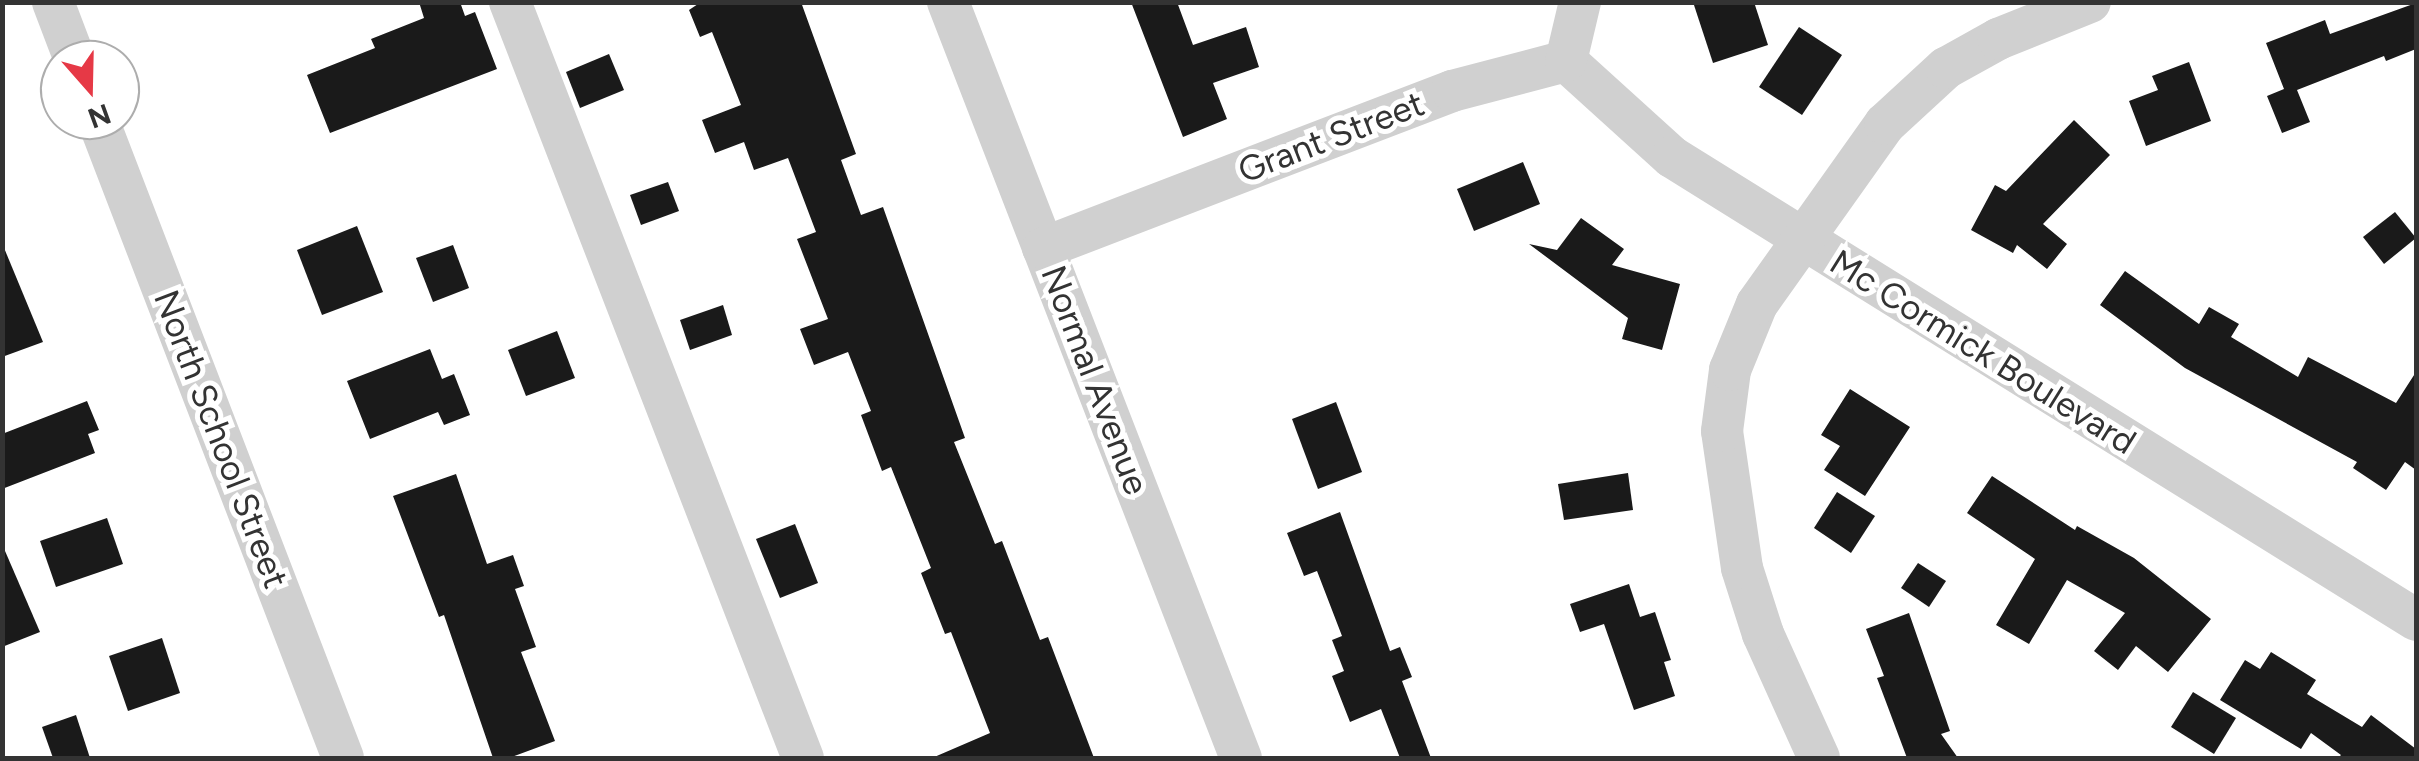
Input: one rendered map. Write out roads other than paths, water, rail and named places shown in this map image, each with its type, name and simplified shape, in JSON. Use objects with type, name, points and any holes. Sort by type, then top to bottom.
[{"type":"street","points":[[53,2],[67,40]]},
{"type":"street","points":[[510,2],[803,758]]},
{"type":"street","name":"Normal Avenue","points":[[948,2],[1241,758]]},
{"type":"street","points":[[1566,61],[1580,2]]},
{"type":"street","points":[[1819,758],[1763,634],[1742,568],[1722,431],[1730,370],[1757,304],[1886,124],[1946,68],[1998,39],[2090,2]]},
{"type":"street","name":"Grant Street","points":[[1044,248],[1452,91],[1566,61]]},
{"type":"street","name":"Mc Cormick Boulevard","points":[[1566,61],[1672,157],[2060,403],[2414,614]]},
{"type":"street","name":"North School Street","points":[[106,140],[344,758]]}]
